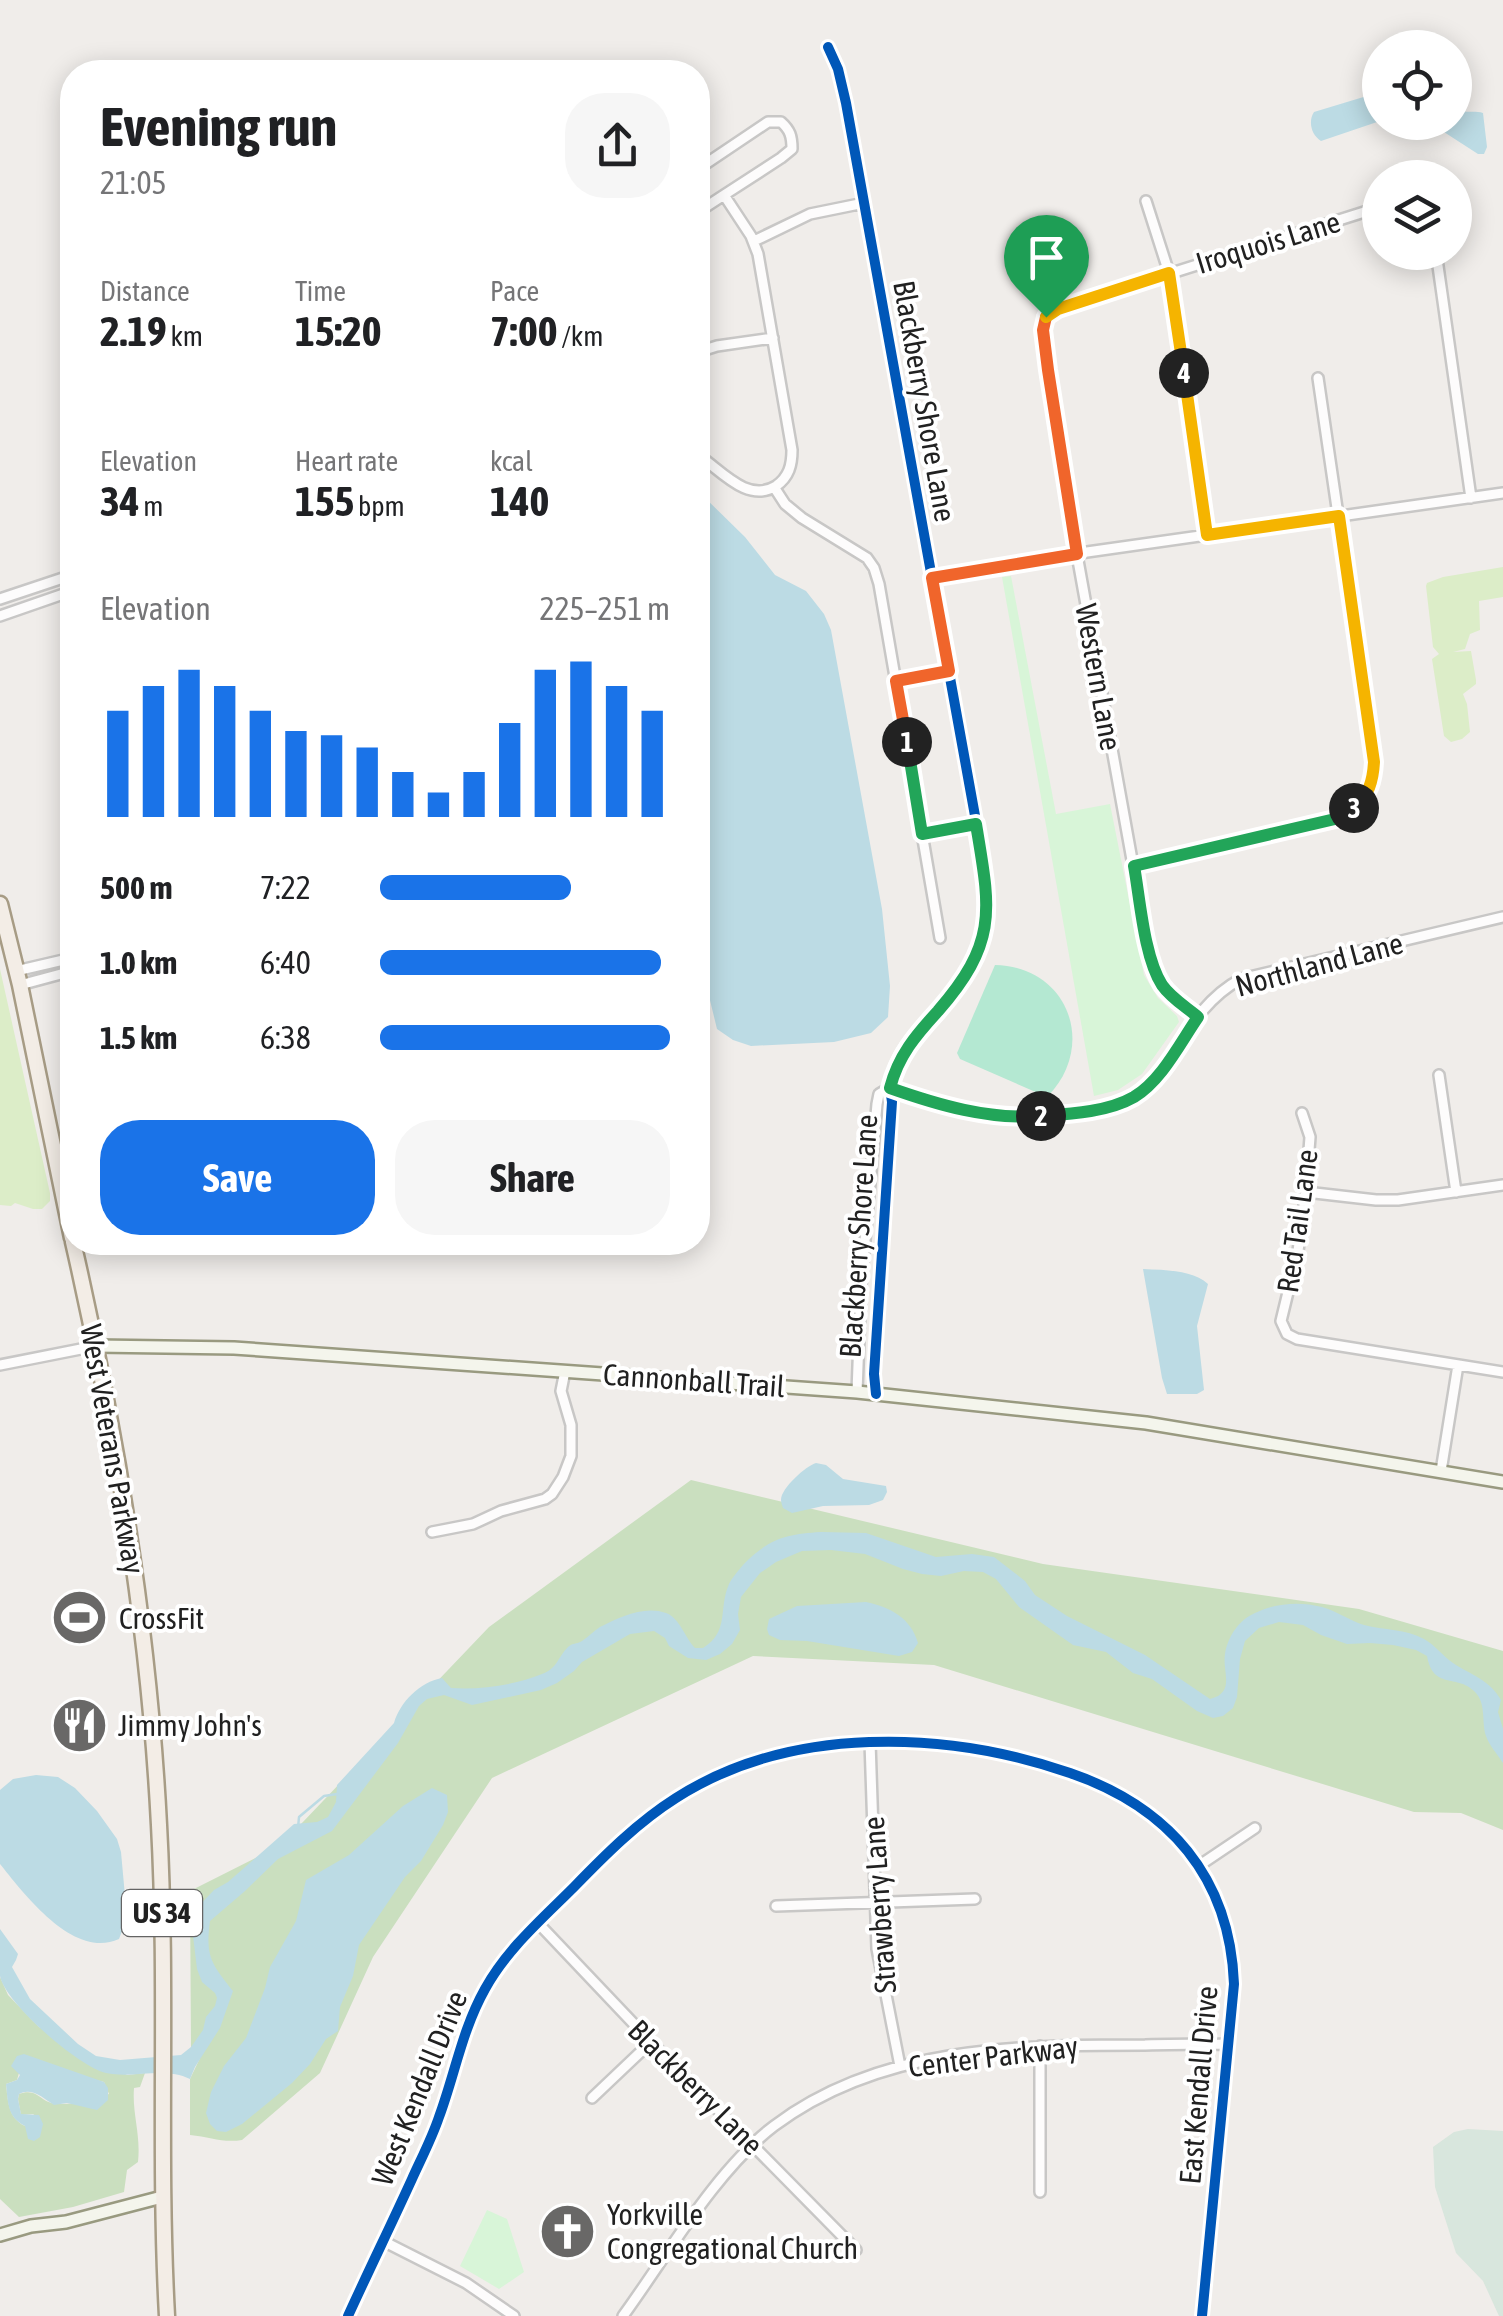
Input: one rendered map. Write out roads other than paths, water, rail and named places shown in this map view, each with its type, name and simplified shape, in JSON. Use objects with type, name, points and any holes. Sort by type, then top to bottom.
[{"type":"main road","name":"West Veterans Parkway","points":[[0,904],[60,1178]]},
{"type":"main road","name":"West Veterans Parkway","points":[[76,1255],[123,1484],[145,1654],[162,1900],[162,2197],[167,2316]]},
{"type":"main road","name":"Cannonball Trail","points":[[96,1346],[234,1348],[857,1392],[1146,1423],[1503,1482]]},
{"type":"main road","points":[[0,2235],[162,2197]]},
{"type":"street","name":"Blackberry Shore Lane","points":[[828,47],[840,76],[864,203],[987,890],[987,921],[969,971],[904,1051],[890,1088],[876,1394]]},
{"type":"street","points":[[710,161],[768,122],[782,122],[792,138],[792,149],[781,158],[710,204]]},
{"type":"street","points":[[710,464],[747,490],[760,490],[774,487],[788,474],[792,450],[754,241],[724,195]]},
{"type":"street","points":[[1146,200],[1169,273],[1207,535]]},
{"type":"street","points":[[754,241],[810,214],[864,203]]},
{"type":"street","name":"Iroquois Lane","points":[[1045,318],[1058,309],[1362,213]]},
{"type":"street","points":[[1439,270],[1472,498]]},
{"type":"street","name":"Western Lane","points":[[1045,318],[1048,370],[1077,554],[1145,932],[1154,970],[1168,993],[1198,1017]]},
{"type":"street","points":[[710,348],[772,338]]},
{"type":"street","points":[[1134,866],[1335,819],[1360,804],[1368,792],[1374,762],[1318,378]]},
{"type":"street","points":[[774,487],[792,510],[867,558],[874,568],[940,938]]},
{"type":"street","points":[[932,578],[1503,494]]},
{"type":"street","points":[[0,599],[60,579]]},
{"type":"street","points":[[0,616],[60,596]]},
{"type":"street","points":[[896,681],[949,671]]},
{"type":"street","points":[[922,834],[976,824]]},
{"type":"street","name":"Northland Lane","points":[[890,1088],[986,1114],[1028,1117],[1106,1106],[1135,1096],[1156,1078],[1217,994],[1241,979],[1503,916]]},
{"type":"street","points":[[18,978],[60,962]]},
{"type":"street","points":[[18,978],[60,973]]},
{"type":"street","points":[[1439,1076],[1456,1192]]},
{"type":"street","name":"Blackberry Shore Lane","points":[[857,1392],[858,1286],[878,1094],[890,1088]]},
{"type":"street","name":"Red Tail Lane","points":[[1302,1113],[1310,1137],[1306,1192],[1298,1251],[1281,1321],[1284,1329],[1291,1338],[1458,1366]]},
{"type":"street","points":[[1306,1192],[1376,1200],[1503,1185]]},
{"type":"street","points":[[858,1286],[879,1287]]},
{"type":"street","name":"Cannonball Trail","points":[[0,1364],[96,1346]]},
{"type":"street","points":[[1440,1471],[1458,1366],[1503,1372]]},
{"type":"street","points":[[432,1532],[472,1524],[501,1510],[545,1500],[552,1494],[570,1456],[571,1425],[561,1391],[565,1371]]},
{"type":"street","name":"Strawberry Lane","points":[[870,1742],[878,1956],[900,2066]]},
{"type":"street","name":"West Kendall Drive","points":[[348,2316],[440,2116],[469,2020],[487,1986],[506,1958],[598,1862],[649,1816],[703,1782],[782,1752],[836,1743],[918,1743],[968,1749],[1090,1780],[1142,1807],[1200,1865]]},
{"type":"street","points":[[1200,1865],[1255,1828]]},
{"type":"street","name":"East Kendall Drive","points":[[1200,1865],[1222,1914],[1233,1962],[1233,2013],[1202,2316]]},
{"type":"street","points":[[776,1906],[975,1899]]},
{"type":"street","name":"Blackberry Lane","points":[[538,1923],[856,2250]]},
{"type":"street","points":[[592,2098],[651,2042]]},
{"type":"street","name":"Center Parkway","points":[[623,2316],[699,2208],[736,2163],[772,2128],[833,2092],[900,2066],[942,2056],[1040,2046],[1228,2044]]},
{"type":"street","points":[[1040,2046],[1040,2192]]},
{"type":"street","points":[[383,2241],[466,2283],[514,2316]]},
{"type":"water","points":[[1362,97],[1362,127],[1321,141],[1311,124],[1314,112]]},
{"type":"water","points":[[1472,112],[1483,113],[1487,147],[1484,154],[1456,140],[1472,140]]},
{"type":"water","points":[[710,503],[745,537],[775,575],[806,591],[831,630],[882,909],[890,986],[888,1017],[871,1033],[834,1042],[751,1046],[717,1029],[710,1000]]},
{"type":"water","points":[[1143,1269],[1186,1273],[1208,1284],[1197,1326],[1204,1390],[1197,1394],[1167,1394]]},
{"type":"water","points":[[816,1463],[826,1465],[843,1479],[886,1486],[887,1492],[883,1500],[869,1505],[823,1506],[792,1513],[783,1508],[785,1490]]},
{"type":"water","points":[[821,1532],[866,1533],[936,1557],[994,1557],[1025,1581],[1035,1595],[1067,1616],[1145,1655],[1210,1699],[1225,1687],[1225,1654],[1235,1629],[1249,1616],[1271,1607],[1314,1605],[1364,1625],[1417,1636],[1497,1693],[1501,1700],[1498,1712],[1503,1729],[1503,1763],[1486,1736],[1478,1696],[1467,1686],[1440,1678],[1430,1667],[1427,1656],[1416,1650],[1347,1644],[1303,1625],[1279,1622],[1259,1628],[1245,1641],[1233,1708],[1213,1718],[1152,1679],[1133,1673],[1106,1652],[1073,1645],[1019,1607],[996,1579],[983,1572],[922,1574],[865,1554],[802,1551],[760,1573],[741,1597],[740,1630],[732,1644],[706,1660],[688,1658],[654,1631],[630,1634],[541,1690],[472,1705],[444,1695],[427,1699],[332,1831],[278,1859],[210,1921],[212,1959],[233,1991],[220,2028],[190,2079],[170,2073],[117,2074],[94,2068],[45,2032],[5,1988],[0,1976],[0,1929],[18,1954],[12,1967],[30,1999],[78,2044],[96,2056],[120,2060],[181,2055],[203,2030],[217,1998],[202,1982],[197,1969],[191,1919],[195,1910],[294,1824],[328,1817],[336,1802],[337,1785],[394,1723],[401,1708],[419,1688],[442,1678],[451,1688],[462,1688],[498,1686],[532,1678],[551,1669],[568,1647],[600,1627],[641,1611],[671,1616],[695,1648],[703,1648],[717,1634],[729,1584],[743,1565],[778,1540]]},
{"type":"water","points":[[866,1602],[905,1620],[918,1643],[912,1652],[899,1656],[780,1640],[769,1635],[767,1629],[769,1619],[797,1606]]},
{"type":"water","points":[[58,1777],[75,1788],[117,1839],[127,1918],[119,1939],[102,1943],[68,1933],[37,1907],[0,1864],[0,1790],[13,1779]]},
{"type":"water","points":[[432,1788],[447,1795],[448,1812],[443,1825],[359,1945],[353,1976],[340,2007],[338,2031],[326,2039],[292,2083],[242,2124],[226,2132],[217,2131],[206,2113],[211,2092],[224,2066],[246,2038],[270,1967],[296,1921],[306,1880],[349,1855],[403,1806]]},
{"type":"water","points":[[24,2054],[104,2082],[108,2100],[97,2110],[67,2103],[54,2105],[33,2093],[19,2094],[21,2114],[39,2115],[43,2124],[40,2137],[28,2139],[25,2126],[10,2108],[6,2084],[20,2075],[11,2066],[17,2056]]},
{"type":"waterway","points":[[298,1828],[299,1817],[324,1796],[337,1794]]},
{"type":"place","name":"CrossFit","points":[[80,1618]]},
{"type":"place","name":"Jimmy John's","points":[[79,1725]]},
{"type":"place","name":"Yorkville Congregational Church","points":[[568,2231]]}]
